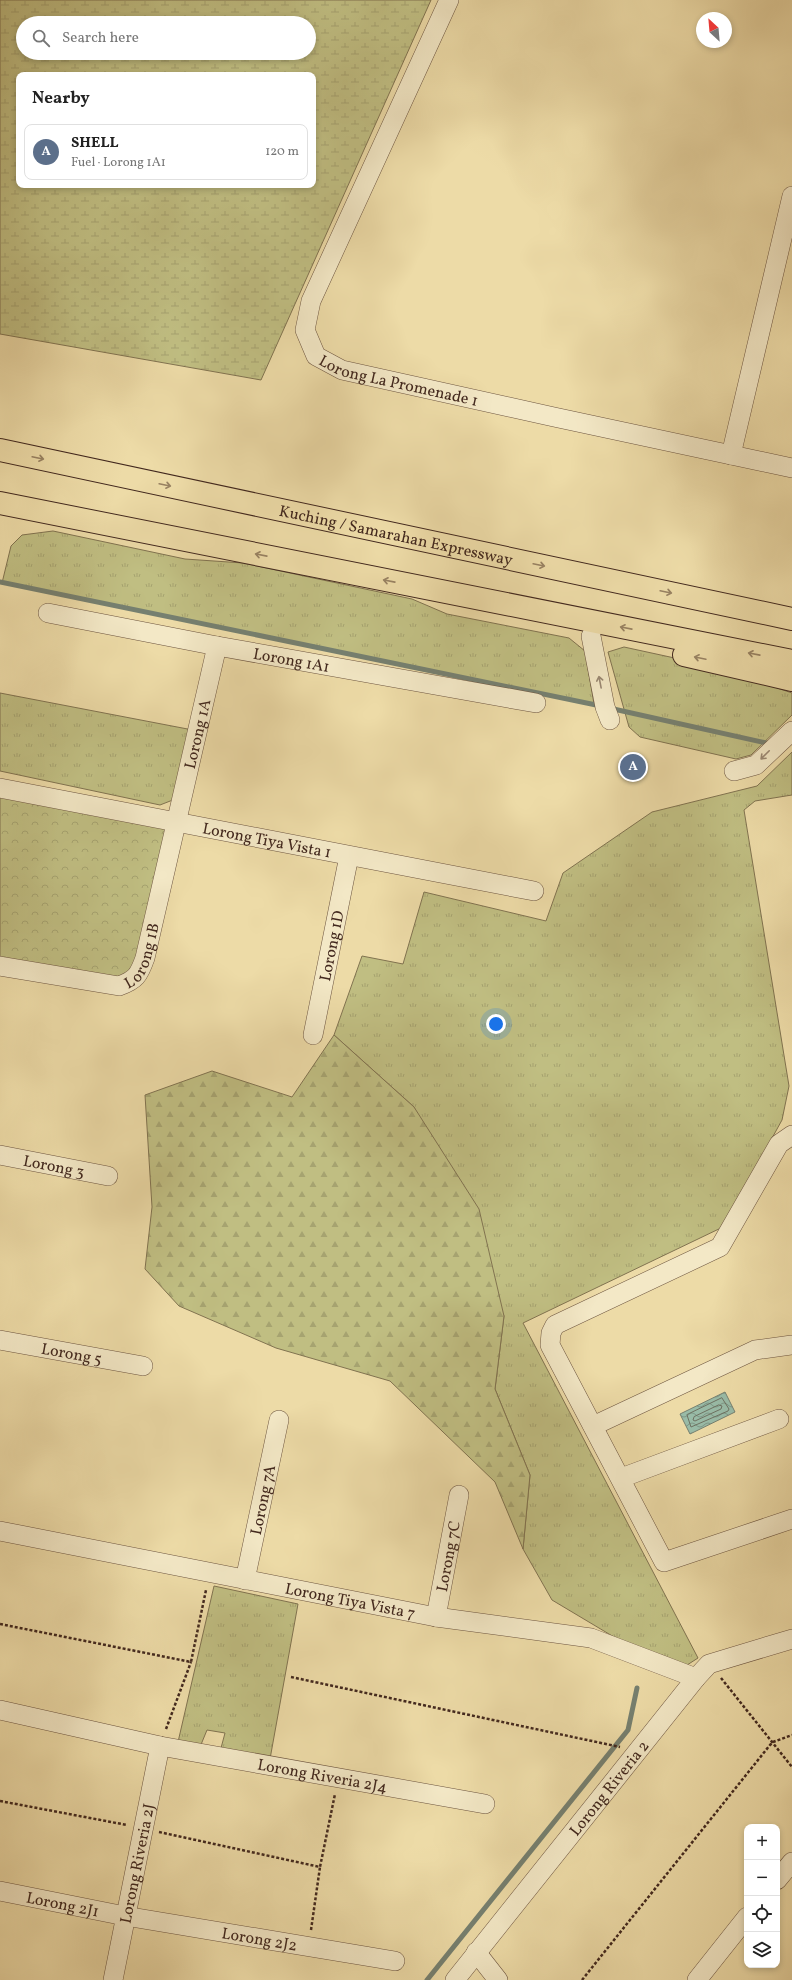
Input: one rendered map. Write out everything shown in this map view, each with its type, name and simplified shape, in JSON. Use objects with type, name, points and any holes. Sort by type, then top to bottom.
[{"type":"highway","name":"Kuching / Samarahan Expressway","points":[[0,450],[785,616]]},
{"type":"highway","points":[[0,503],[792,661]]},
{"type":"highway","points":[[415,586],[424,598],[442,605],[792,680]]},
{"type":"street","name":"Lorong La Promenade 1","points":[[449,0],[311,301],[305,330],[316,356],[342,370],[792,468]]},
{"type":"street","points":[[731,455],[792,196]]},
{"type":"street","name":"Lorong 1A1","points":[[48,613],[217,646],[536,703]]},
{"type":"street","points":[[591,636],[605,706],[610,720]]},
{"type":"street","name":"Lorong 1A","points":[[177,822],[217,646]]},
{"type":"street","points":[[734,771],[756,765],[792,732]]},
{"type":"street","name":"Lorong Tiya Vista 1","points":[[0,788],[534,891]]},
{"type":"street","name":"Lorong 1B","points":[[0,966],[119,986],[131,982],[139,974],[145,958],[177,822]]},
{"type":"street","name":"Lorong 1D","points":[[313,1036],[349,856]]},
{"type":"street","points":[[792,1135],[779,1144],[720,1246],[555,1325],[551,1333],[550,1345],[664,1562],[792,1520]]},
{"type":"street","name":"Lorong 3","points":[[0,1155],[108,1176]]},
{"type":"street","name":"Lorong 5","points":[[0,1340],[143,1366]]},
{"type":"street","points":[[593,1426],[755,1350],[792,1345]]},
{"type":"street","points":[[621,1478],[779,1419]]},
{"type":"street","name":"Lorong 7A","points":[[245,1580],[279,1420]]},
{"type":"street","name":"Lorong 7C","points":[[436,1617],[459,1495]]},
{"type":"street","name":"Lorong Tiya Vista 7","points":[[0,1531],[436,1617],[591,1638],[696,1678]]},
{"type":"street","name":"Lorong Riveria 2","points":[[454,1980],[696,1678],[709,1664],[792,1638]]},
{"type":"street","name":"Lorong Riveria 2J4","points":[[0,1710],[160,1746],[485,1804]]},
{"type":"street","name":"Lorong Riveria 2J","points":[[113,1980],[160,1746]]},
{"type":"street","points":[[780,1876],[792,1862]]},
{"type":"street","name":"Lorong 2J1","points":[[0,1891],[125,1916]]},
{"type":"street","name":"Lorong 2J2","points":[[125,1916],[394,1961]]},
{"type":"street","points":[[697,1980],[744,1922]]},
{"type":"street","points":[[476,1952],[498,1980]]},
{"type":"path","points":[[160,1746],[191,1662],[210,1573]]},
{"type":"path","points":[[0,1624],[191,1662]]},
{"type":"path","points":[[709,1664],[792,1767]]},
{"type":"path","points":[[291,1677],[638,1751]]},
{"type":"path","points":[[582,1980],[773,1742],[792,1735]]},
{"type":"path","points":[[308,1947],[320,1867],[339,1778]]},
{"type":"path","points":[[0,1801],[143,1828],[320,1867]]},
{"type":"green space","points":[[0,0],[431,0],[261,380],[0,334]]},
{"type":"green space","points":[[53,531],[185,559],[243,563],[412,599],[447,614],[569,638],[585,651],[594,704],[2,583],[11,546],[22,535]]},
{"type":"green space","points":[[624,647],[716,667],[792,693],[792,715],[751,755],[736,759],[640,737],[629,727],[608,652]]},
{"type":"green space","points":[[0,693],[198,731],[183,796],[160,805],[0,771]]},
{"type":"green space","points":[[792,752],[792,795],[755,801],[744,810],[789,1086],[782,1120],[723,1227],[523,1323],[698,1658],[684,1667],[614,1637],[552,1600],[523,1549],[530,1475],[495,1389],[504,1316],[414,1107],[334,1035],[362,956],[403,964],[424,892],[546,921],[563,873],[652,812],[757,786]]},
{"type":"green space","points":[[0,788],[177,822],[131,982],[0,966]]},
{"type":"green space","points":[[334,1035],[414,1107],[479,1209],[504,1316],[495,1389],[530,1475],[523,1549],[495,1482],[390,1381],[276,1348],[179,1306],[145,1269],[152,1207],[145,1095],[212,1071],[292,1097]]},
{"type":"green space","points":[[214,1586],[298,1604],[270,1759],[221,1748],[225,1733],[207,1730],[200,1747],[178,1742]]},
{"type":"water","points":[[725,1392],[735,1412],[690,1434],[680,1414]]},
{"type":"waterway","points":[[0,582],[601,706]]},
{"type":"waterway","points":[[609,708],[771,744]]},
{"type":"waterway","points":[[427,1980],[628,1730],[637,1688]]},
{"type":"place","name":"SHELL","points":[[633,767]]}]
